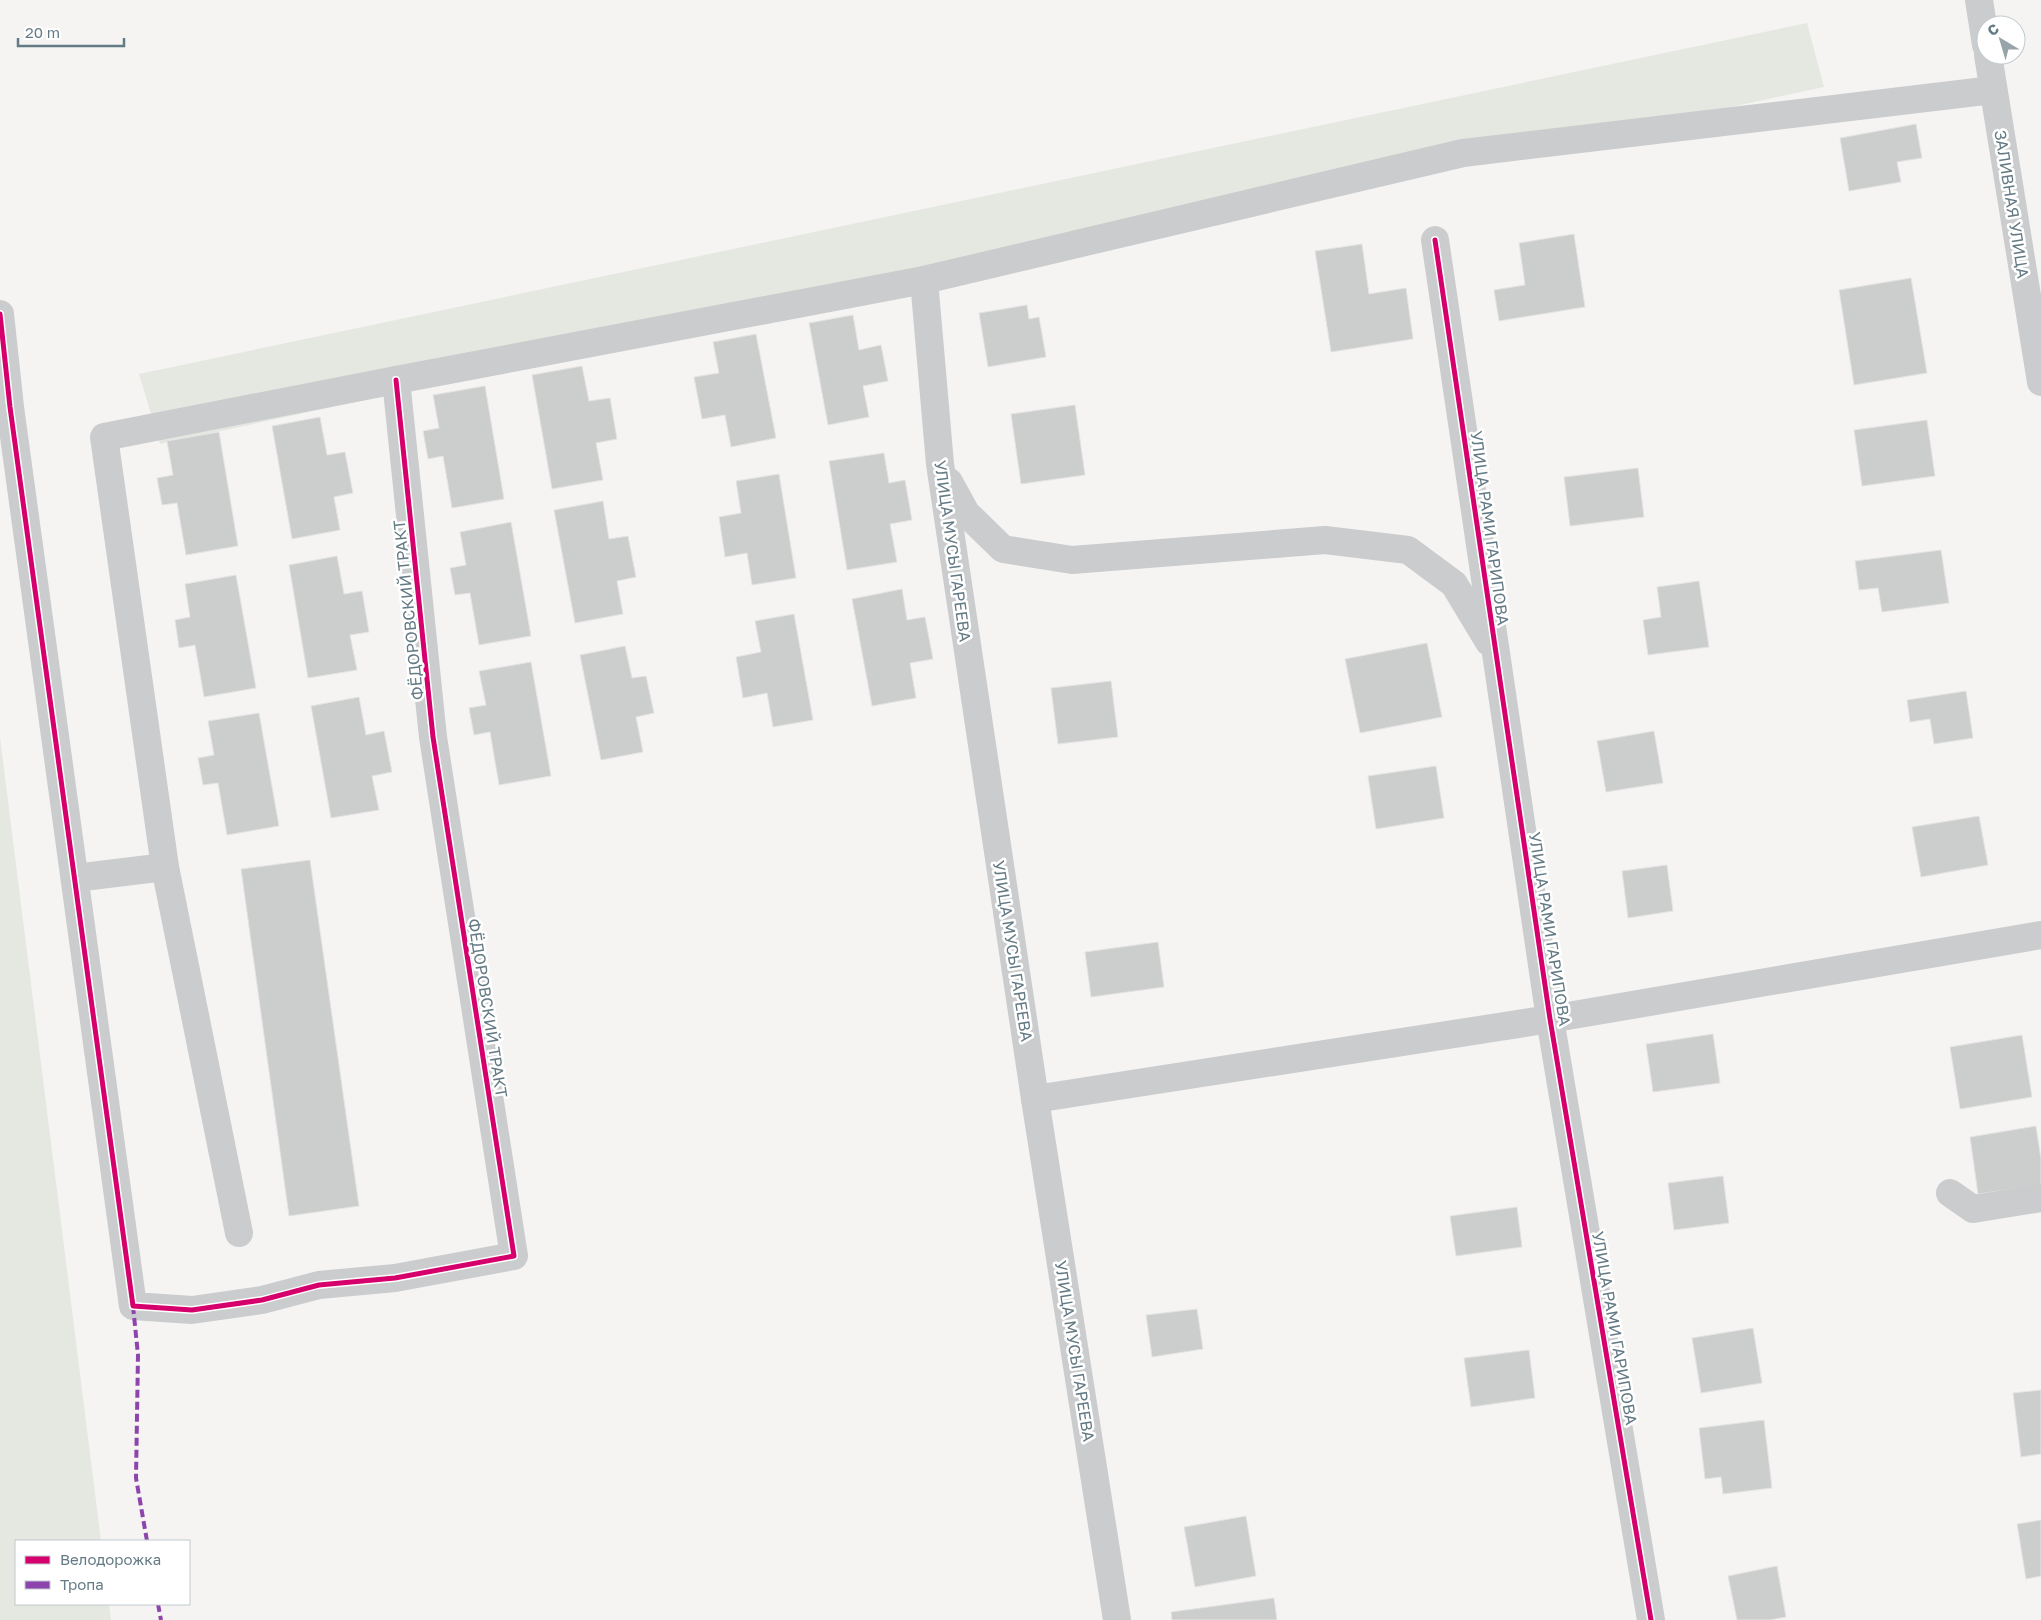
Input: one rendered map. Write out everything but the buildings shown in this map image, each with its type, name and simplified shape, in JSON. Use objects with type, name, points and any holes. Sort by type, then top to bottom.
[{"type":"street","points":[[1979,0],[1981,15]]},
{"type":"street","name":"ЗАЛИВНАЯ УЛИЦА","points":[[1989,65],[2041,382]]},
{"type":"street","points":[[239,1233],[165,868],[104,437],[924,280],[1463,153],[1993,90]]},
{"type":"street","name":"УЛИЦА РАМИ ГАРИПОВА","points":[[1435,240],[1550,1018],[1651,1620]]},
{"type":"street","name":"УЛИЦА МУСЫ ГАРЕЕВА","points":[[924,280],[940,464],[1035,1099],[1117,1620]]},
{"type":"street","points":[[0,314],[10,407],[75,878],[165,868]]},
{"type":"street","name":"ФЁДОРОВСКИЙ ТРАКТ","points":[[75,878],[133,1306],[192,1310],[262,1300],[319,1285],[395,1278],[514,1256],[434,737],[396,380]]},
{"type":"street","points":[[940,464],[966,513],[1004,549],[1072,560],[1325,540],[1408,550],[1454,584],[1496,654]]},
{"type":"street","points":[[1035,1099],[1550,1018],[2041,935]]},
{"type":"street","points":[[1950,1193],[1973,1209],[2041,1198]]},
{"type":"shaded area","points":[[1807,23],[1824,87],[160,444],[139,374]]},
{"type":"shaded area","points":[[0,737],[101,1540],[15,1540],[15,1605],[109,1605],[111,1620],[0,1620]]},
{"type":"marked path","points":[[133,1306],[138,1355],[136,1478],[147,1540]]},
{"type":"marked path","points":[[158,1605],[161,1620]]},
{"type":"cycle path","points":[[1435,240],[1550,1019],[1651,1620]]},
{"type":"cycle path","points":[[0,314],[10,407],[133,1306],[192,1310],[262,1300],[319,1285],[395,1278],[514,1256],[433,737],[396,380]]}]
